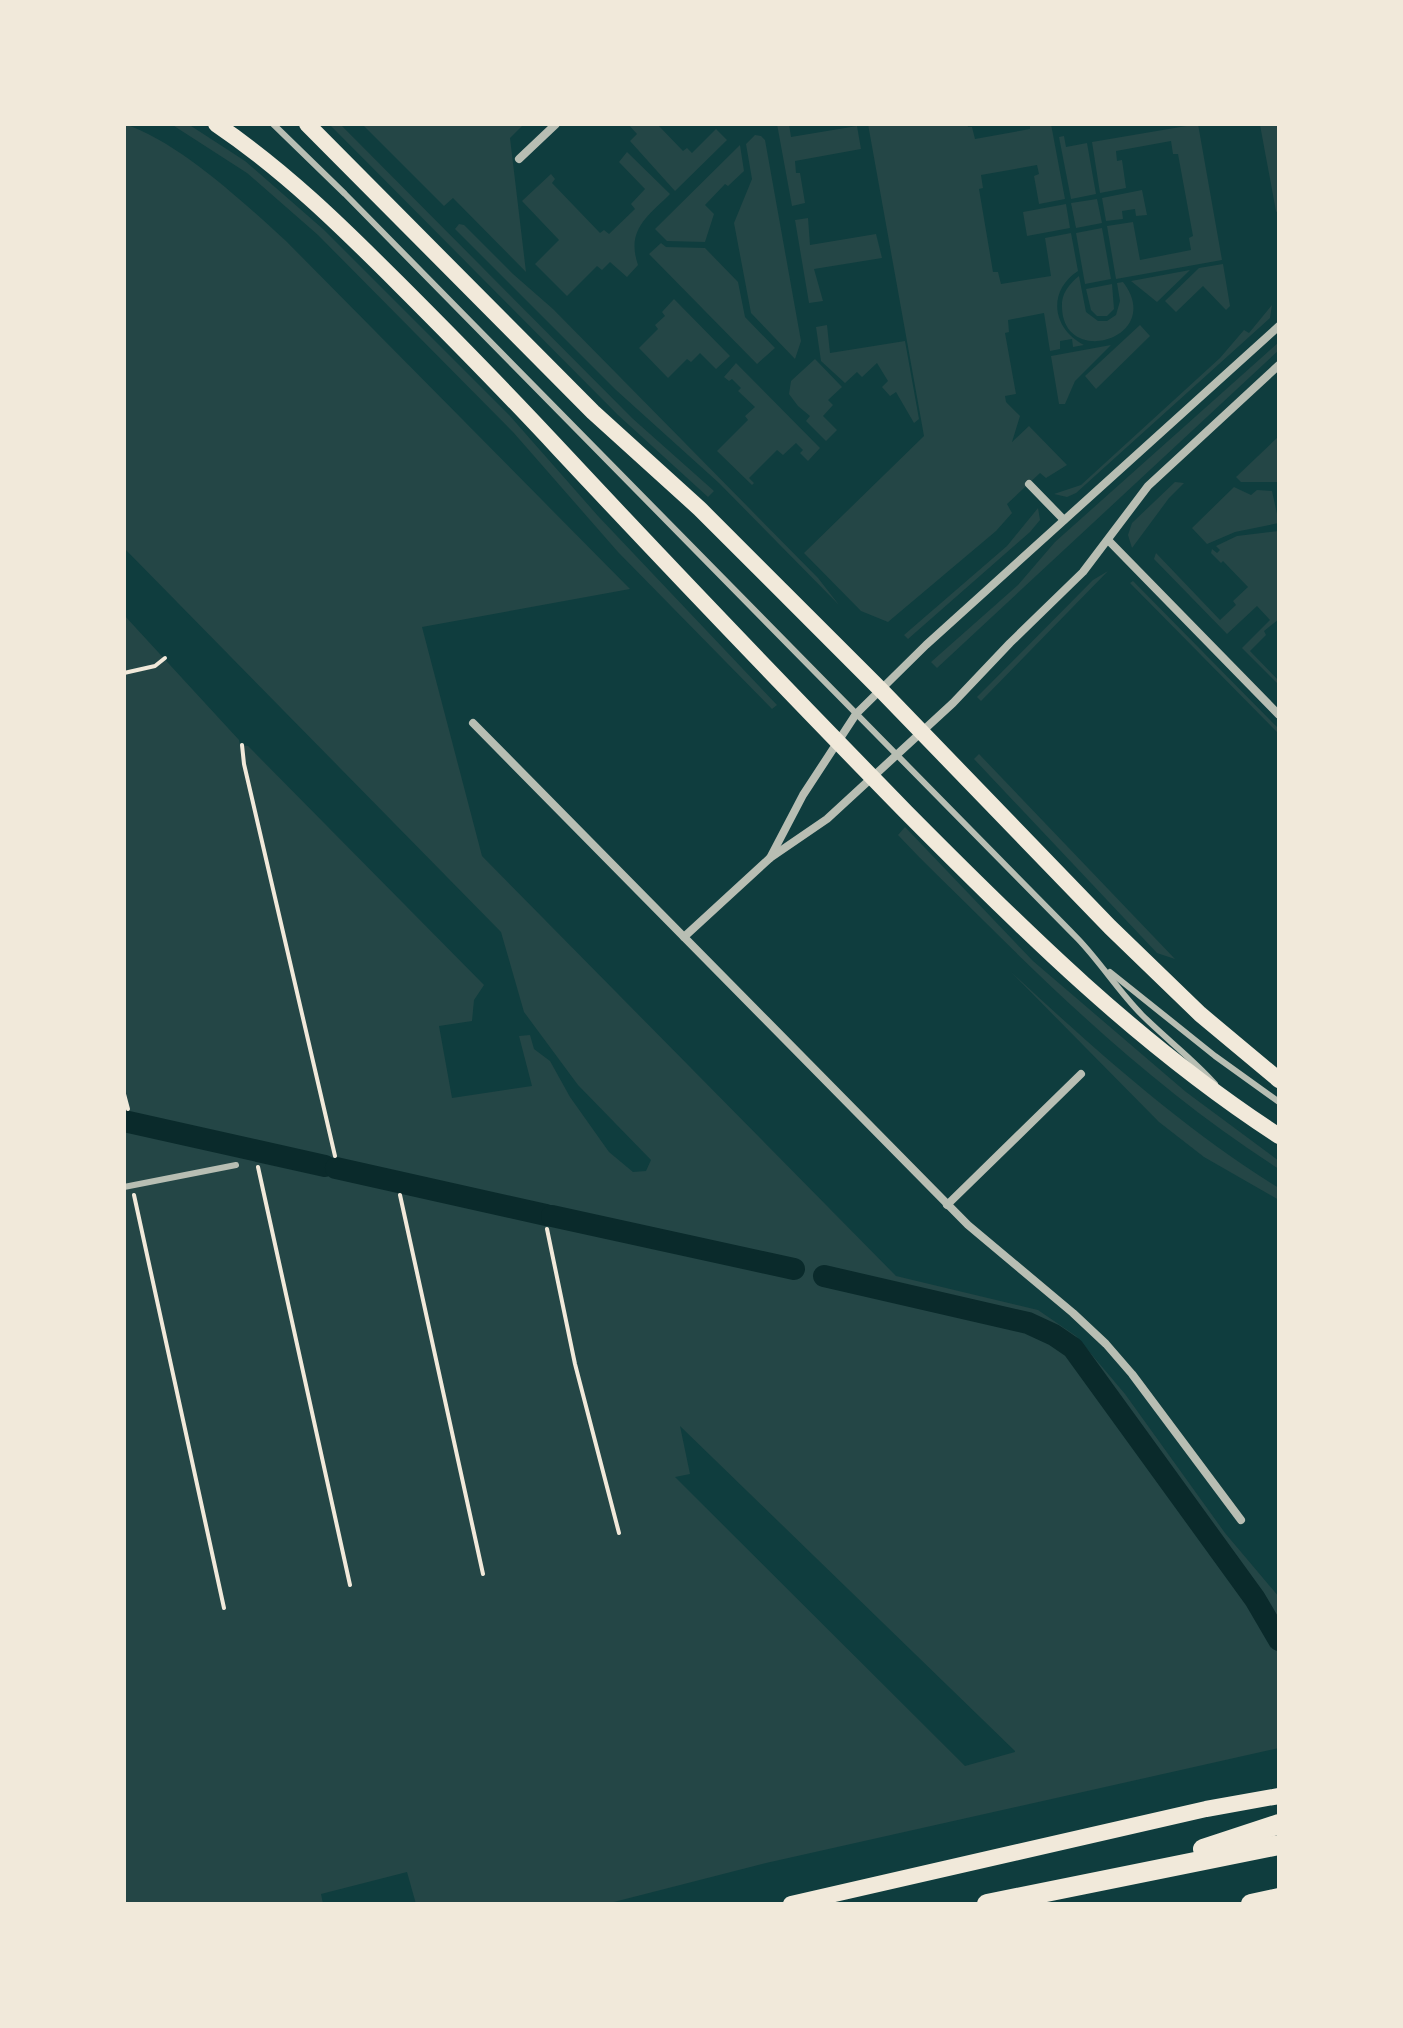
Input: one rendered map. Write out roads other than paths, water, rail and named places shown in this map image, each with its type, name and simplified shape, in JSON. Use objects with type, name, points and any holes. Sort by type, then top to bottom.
[{"type":"main road","points":[[216,124],[294,182],[348,233],[517,403],[872,778],[1024,932],[1116,1012],[1279,1136]]},
{"type":"main road","points":[[307,124],[593,412],[700,509],[1155,971],[1200,1014],[1279,1080]]},
{"type":"main road","points":[[791,1904],[1206,1809],[1279,1796]]},
{"type":"main road","points":[[1140,1872],[1279,1824]]},
{"type":"main road","points":[[987,1904],[1279,1845]]},
{"type":"main road","points":[[1251,1904],[1279,1898]]},
{"type":"street","points":[[519,159],[556,124]]},
{"type":"street","points":[[770,858],[788,821],[856,714],[1279,326]]},
{"type":"street","points":[[684,937],[770,858],[804,837],[872,778],[953,703],[1083,572],[1148,486],[1279,365]]},
{"type":"street","points":[[1029,484],[1064,520]]},
{"type":"street","points":[[1109,541],[1279,715]]},
{"type":"street","points":[[473,723],[947,1205],[1106,1344],[1241,1520]]},
{"type":"street","points":[[947,1205],[1081,1074]]},
{"type":"lane","points":[[273,124],[896,755],[1100,965],[1142,1015],[1197,1063],[1234,1104]]},
{"type":"lane","points":[[1100,965],[1279,1102]]},
{"type":"lane","points":[[128,1186],[236,1165]]},
{"type":"waterway","points":[[124,1121],[325,1166]]},
{"type":"waterway","points":[[336,1168],[546,1215]]},
{"type":"waterway","points":[[552,1216],[794,1269]]},
{"type":"waterway","points":[[824,1276],[1028,1323],[1073,1348],[1255,1599],[1279,1640]]}]
